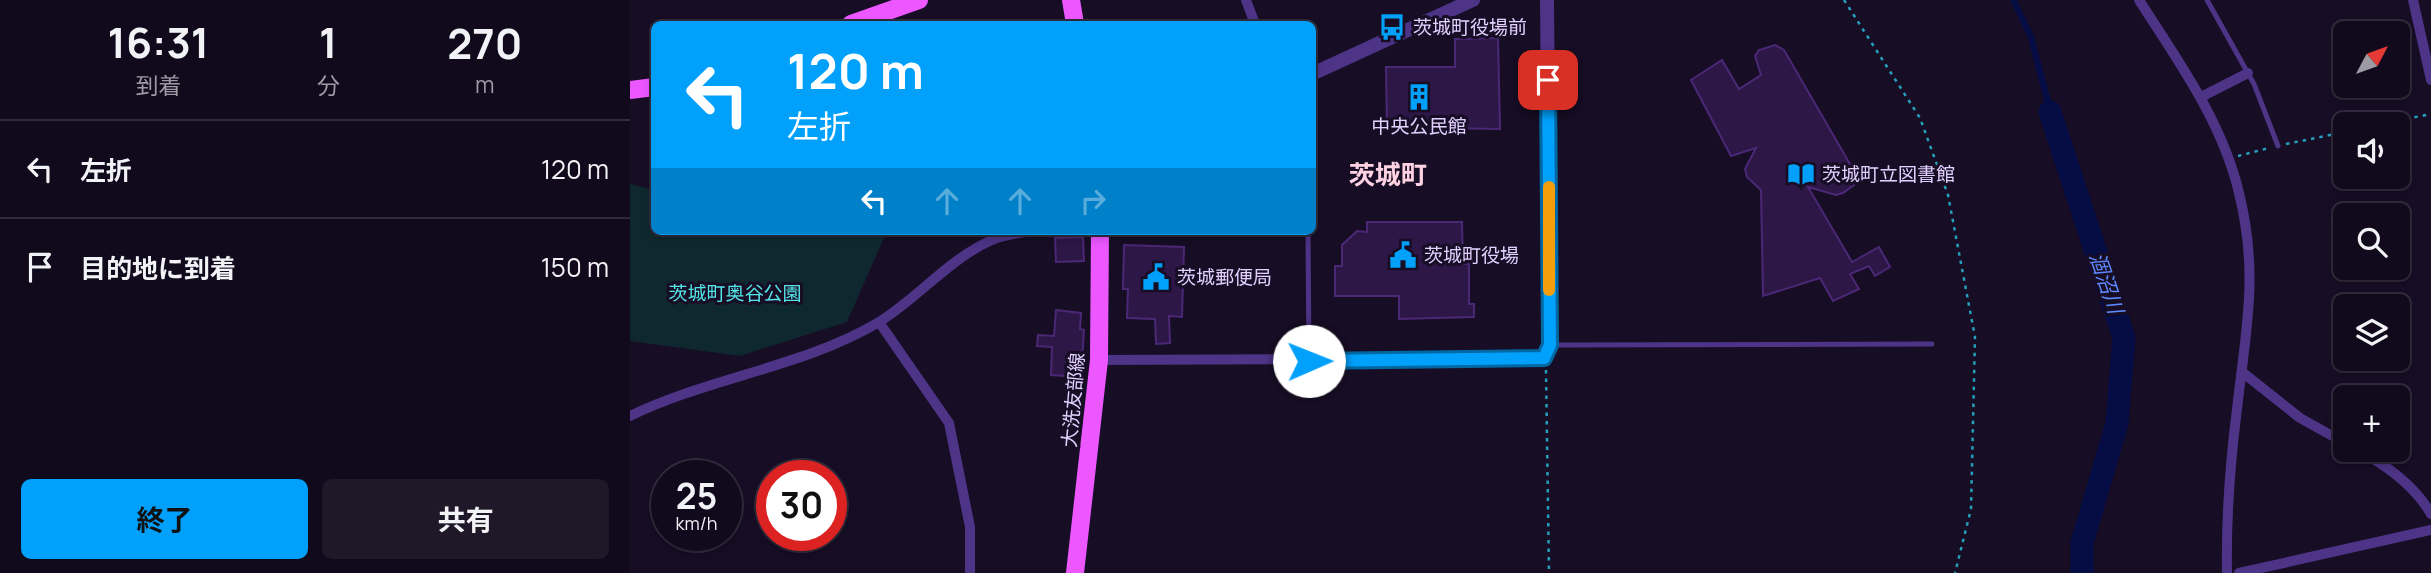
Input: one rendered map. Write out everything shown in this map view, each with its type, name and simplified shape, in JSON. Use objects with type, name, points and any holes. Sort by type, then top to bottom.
[{"type":"main road","points":[[860,21],[919,0]]},
{"type":"main road","points":[[1071,0],[1074,21]]},
{"type":"main road","points":[[630,90],[651,87]]},
{"type":"main road","name":"大洗友部線","points":[[1075,573],[1099,360],[1100,235]]},
{"type":"street","points":[[1246,0],[1254,21]]},
{"type":"street","points":[[1316,72],[1473,0]]},
{"type":"street","points":[[1099,360],[1309,361],[1547,352],[1548,0]]},
{"type":"street","points":[[2139,0],[2201,97],[2228,159],[2246,230],[2251,272],[2250,318],[2226,513],[2227,573]]},
{"type":"street","points":[[2413,0],[2431,80]]},
{"type":"street","points":[[2201,97],[2248,73]]},
{"type":"street","points":[[630,416],[707,384],[794,360],[879,322],[990,240],[1014,235]]},
{"type":"street","points":[[879,322],[949,423],[970,527],[970,573]]},
{"type":"street","points":[[2242,372],[2300,418],[2333,436]]},
{"type":"street","points":[[2377,462],[2423,500],[2431,514]]},
{"type":"street","points":[[2239,573],[2431,530]]},
{"type":"lane","points":[[2207,0],[2248,73],[2278,146]]},
{"type":"lane","points":[[1308,235],[1309,361]]},
{"type":"lane","points":[[1547,352],[1932,344]]},
{"type":"path","points":[[1844,0],[1920,118],[1948,195],[1975,337],[1971,509],[1955,573]]},
{"type":"path","points":[[2410,118],[2431,114]]},
{"type":"path","points":[[1547,352],[1549,573]]},
{"type":"green space","name":"茨城町奥谷公園","points":[[630,184],[651,189],[651,235],[885,235],[847,322],[740,356],[630,341]]},
{"type":"shaded area","points":[[2010,0],[2017,0],[2034,36],[2061,139],[2054,141],[2028,38]]},
{"type":"building","points":[[1498,38],[1500,129],[1387,127],[1386,67],[1455,67],[1455,39]]},
{"type":"building","name":"茨城町立図書館","points":[[1775,45],[1784,50],[1854,171],[1854,185],[1843,193],[1836,195],[1808,187],[1852,262],[1879,247],[1890,267],[1875,276],[1869,266],[1850,274],[1859,289],[1833,301],[1820,278],[1763,296],[1761,190],[1747,177],[1745,169],[1756,148],[1731,156],[1691,80],[1722,60],[1739,89],[1761,75],[1755,56],[1759,50]]},
{"type":"building","name":"茨城町役場","points":[[1367,222],[1462,222],[1463,264],[1469,264],[1469,304],[1474,304],[1474,317],[1399,319],[1399,296],[1335,296],[1335,266],[1342,266],[1342,245],[1357,231],[1367,232]]},
{"type":"building","points":[[1083,237],[1084,261],[1056,262],[1055,238]]},
{"type":"building","points":[[1124,245],[1184,247],[1182,317],[1169,316],[1170,343],[1156,344],[1155,319],[1127,318],[1128,289],[1123,289]]},
{"type":"building","points":[[1056,310],[1081,313],[1080,329],[1084,330],[1081,377],[1051,375],[1052,347],[1037,346],[1038,335],[1054,336]]},
{"type":"waterway","name":"涸沼川","points":[[2050,112],[2124,338],[2117,423],[2082,543],[2082,573]]},
{"type":"slow traffic","points":[[1549,187],[1549,290]]},
{"type":"place","name":"茨城町役場前","points":[[1392,27]]},
{"type":"place","name":"中央公民館","points":[[1419,97]]},
{"type":"place","name":"茨城町立図書館","points":[[1801,174]]},
{"type":"place","name":"茨城町役場","points":[[1403,255]]},
{"type":"place","name":"茨城郵便局","points":[[1156,277]]},
{"type":"district","name":"茨城町","points":[[1388,175]]},
{"type":"route","points":[[1309,361],[1544,358],[1550,345],[1548,80]]}]
